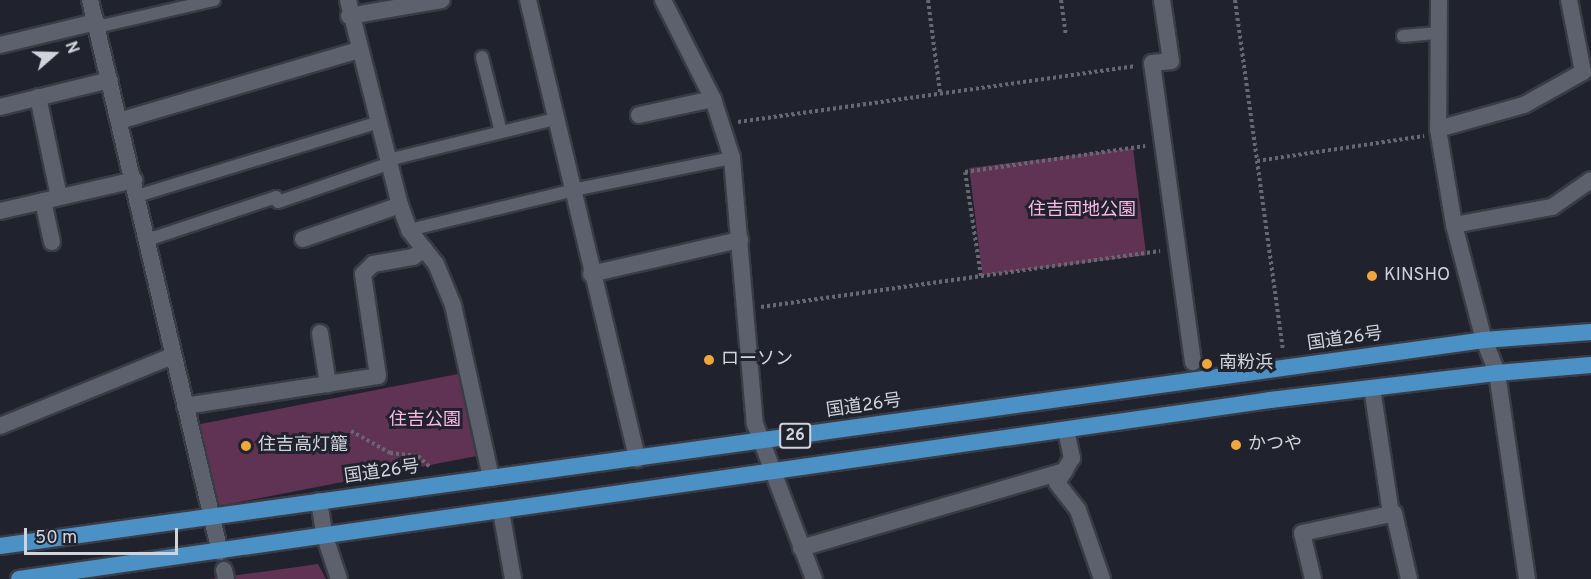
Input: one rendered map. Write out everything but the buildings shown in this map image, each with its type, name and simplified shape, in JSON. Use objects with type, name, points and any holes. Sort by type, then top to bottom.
[{"type":"highway","name":"国道26号","points":[[0,546],[212,514],[637,459],[1484,340],[1591,332]]},
{"type":"highway","name":"26","points":[[18,579],[325,537],[770,469],[1372,388],[1497,373],[1591,365]]},
{"type":"street","points":[[90,0],[220,552]]},
{"type":"street","points":[[442,0],[348,8],[376,123],[400,205],[409,230],[425,249],[446,284],[453,305],[491,478]]},
{"type":"street","points":[[528,0],[571,193],[637,459]]},
{"type":"street","points":[[663,0],[713,99],[732,158],[759,441],[814,579]]},
{"type":"street","points":[[1162,0],[1170,61],[1152,63],[1193,362]]},
{"type":"street","points":[[1439,0],[1436,33],[1438,129],[1454,225],[1484,340],[1497,373],[1527,579]]},
{"type":"street","points":[[1438,129],[1524,105],[1587,71],[1569,0]]},
{"type":"street","points":[[0,45],[96,24]]},
{"type":"street","points":[[119,121],[359,50]]},
{"type":"street","points":[[0,106],[110,80]]},
{"type":"street","points":[[38,97],[51,199],[52,242]]},
{"type":"street","points":[[639,115],[713,99]]},
{"type":"street","points":[[1454,225],[1552,207],[1591,180]]},
{"type":"street","points":[[0,211],[51,199],[135,188]]},
{"type":"street","points":[[303,239],[400,205]]},
{"type":"street","points":[[591,274],[740,240]]},
{"type":"street","points":[[185,406],[378,376],[363,274],[373,264],[413,257],[425,249]]},
{"type":"street","points":[[320,333],[328,384]]},
{"type":"street","points":[[0,426],[172,356]]},
{"type":"street","points":[[1372,388],[1391,514]]},
{"type":"street","points":[[1066,430],[1072,458],[1057,483],[1078,510],[1102,579]]},
{"type":"street","points":[[801,548],[1065,471]]},
{"type":"street","points":[[319,501],[325,537],[339,579]]},
{"type":"street","points":[[501,511],[513,579]]},
{"type":"street","points":[[1313,579],[1302,533],[1394,513],[1409,579]]},
{"type":"lane","points":[[96,24],[214,0]]},
{"type":"lane","points":[[1403,36],[1436,33]]},
{"type":"lane","points":[[482,57],[501,132]]},
{"type":"lane","points":[[147,240],[276,197],[278,202],[388,165],[396,158],[555,119]]},
{"type":"lane","points":[[135,188],[376,123]]},
{"type":"lane","points":[[409,230],[732,158]]},
{"type":"path","points":[[928,0],[940,93]]},
{"type":"path","points":[[1061,0],[1066,35]]},
{"type":"path","points":[[1235,0],[1283,350]]},
{"type":"path","points":[[722,124],[1152,63]]},
{"type":"path","points":[[1257,161],[1424,136],[1438,129]]},
{"type":"path","points":[[981,276],[965,172],[1164,143]]},
{"type":"path","points":[[745,309],[1178,248]]},
{"type":"path","points":[[351,431],[390,453],[418,456],[430,467]]},
{"type":"green space","name":"住吉団地公園","points":[[1133,148],[1146,255],[982,275],[969,168]]},
{"type":"green space","name":"住吉公園","points":[[463,373],[479,455],[215,507],[199,424]]},
{"type":"green space","points":[[318,564],[326,579],[210,579]]},
{"type":"place","name":"KINSHO","points":[[1372,276]]},
{"type":"place","name":"ローソン","points":[[709,360]]},
{"type":"place","name":"南粉浜","points":[[1207,364]]},
{"type":"place","name":"かつや","points":[[1236,445]]},
{"type":"place","name":"住吉高灯籠","points":[[246,446]]}]
